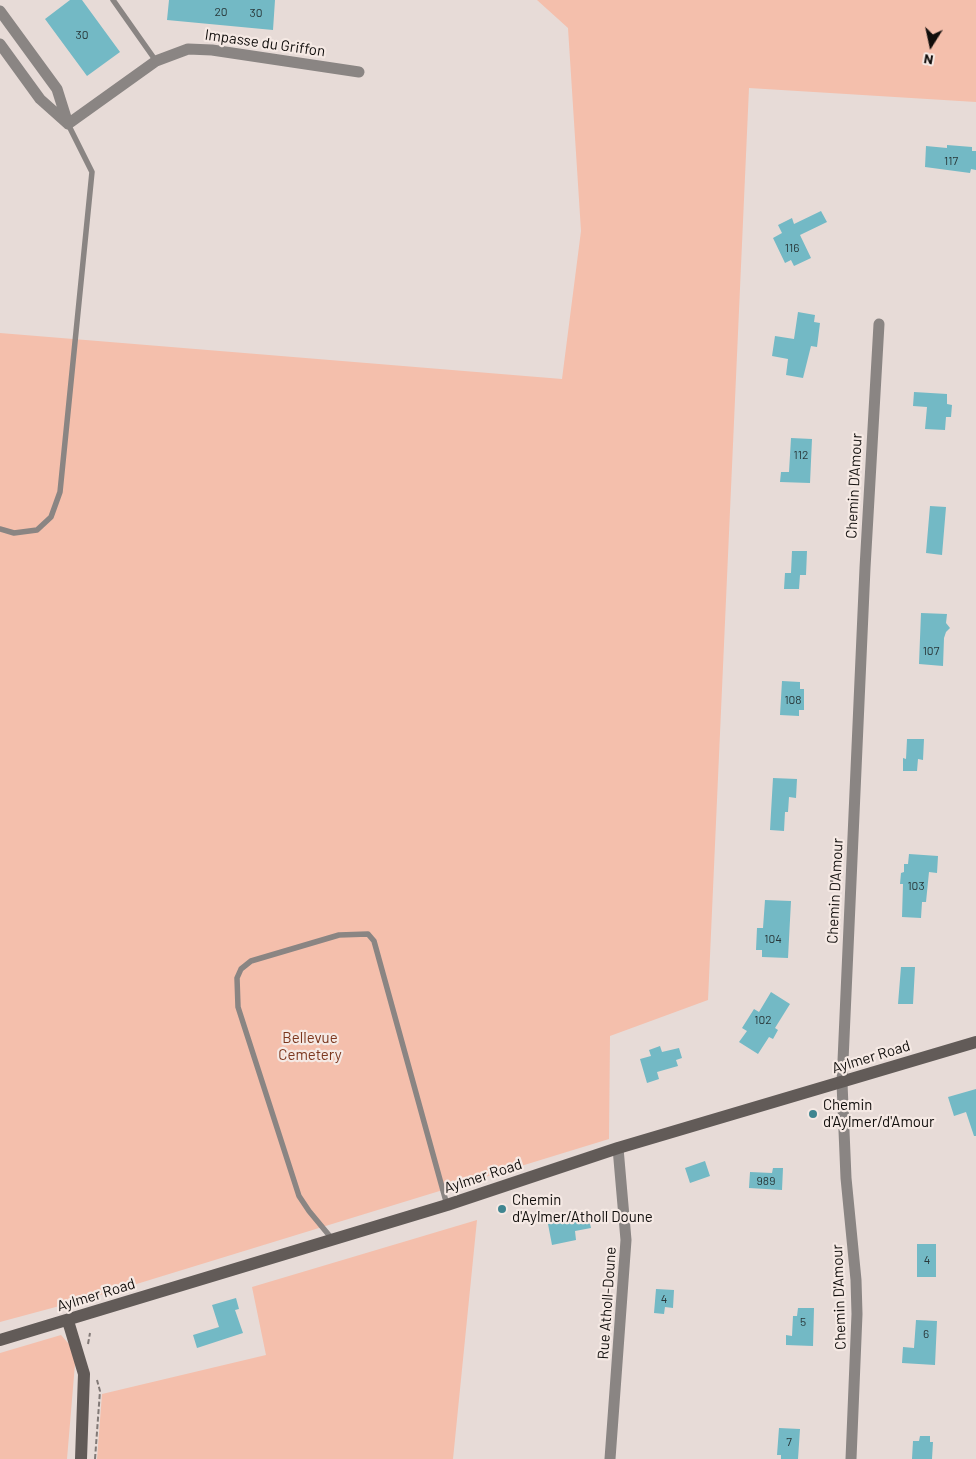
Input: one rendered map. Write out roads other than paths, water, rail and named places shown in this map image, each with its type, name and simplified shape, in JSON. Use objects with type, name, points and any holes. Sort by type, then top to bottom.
[{"type":"main road","name":"Aylmer Road","points":[[0,1340],[447,1205],[618,1148],[976,1042]]},
{"type":"main road","points":[[68,1321],[84,1374],[81,1459]]},
{"type":"street","points":[[0,11],[57,89],[68,124]]},
{"type":"street","points":[[0,44],[40,99],[68,124]]},
{"type":"street","name":"Impasse du Griffon","points":[[68,124],[156,60],[188,49],[212,50],[359,72]]},
{"type":"street","name":"Chemin D'Amour","points":[[851,1459],[857,1314],[856,1280],[846,1178],[842,1082],[864,568],[879,324]]},
{"type":"street","name":"Rue Atholl-Doune","points":[[610,1459],[626,1240],[618,1148]]},
{"type":"lane","points":[[113,0],[156,60]]},
{"type":"lane","points":[[0,529],[14,532],[38,530],[51,517],[60,492],[92,172],[68,124]]},
{"type":"lane","points":[[333,1240],[299,1196],[238,1007],[237,978],[241,969],[251,961],[339,935],[368,934],[374,941],[447,1205]]},
{"type":"place","name":"Chemin d'Aylmer/d'Amour","points":[[813,1114]]},
{"type":"place","name":"Chemin d'Aylmer/Atholl Doune","points":[[502,1209]]},
{"type":"park label","name":"Bellevue Cemetery","points":[[310,1046]]}]
